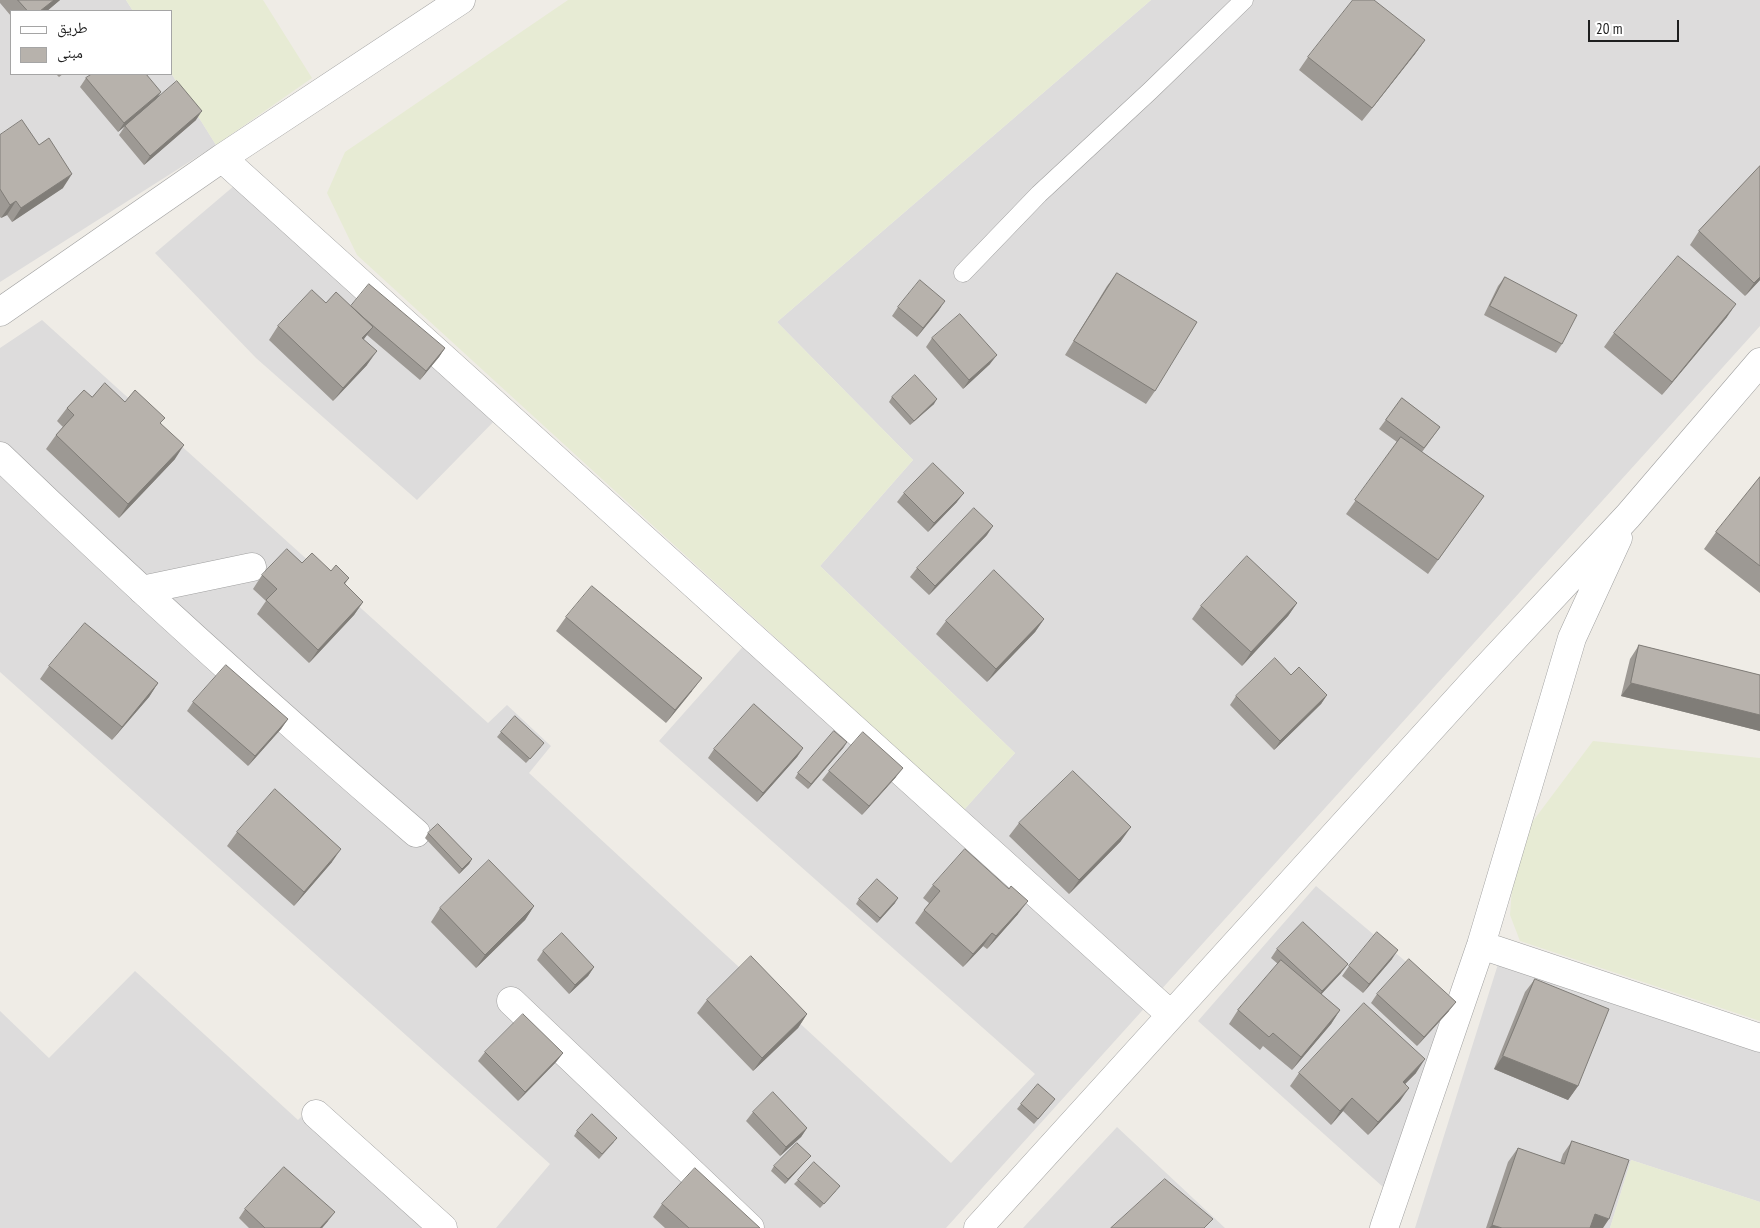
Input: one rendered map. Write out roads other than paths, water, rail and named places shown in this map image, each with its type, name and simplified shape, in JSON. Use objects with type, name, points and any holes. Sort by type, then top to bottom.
[{"type":"street","points":[[0,312],[222,158],[460,0]]},
{"type":"street","points":[[222,158],[1171,1015]]},
{"type":"street","points":[[978,1228],[1469,686],[1628,516],[1760,362]]},
{"type":"street","points":[[0,456],[142,590],[295,728],[416,833]]},
{"type":"street","points":[[1384,1228],[1481,945],[1572,638],[1628,516]]},
{"type":"street","points":[[142,590],[252,567]]},
{"type":"street","points":[[1481,945],[1760,1038]]},
{"type":"street","points":[[510,1001],[750,1228]]},
{"type":"street","points":[[316,1114],[443,1228]]},
{"type":"lane","points":[[963,273],[1039,194],[1244,0]]}]
